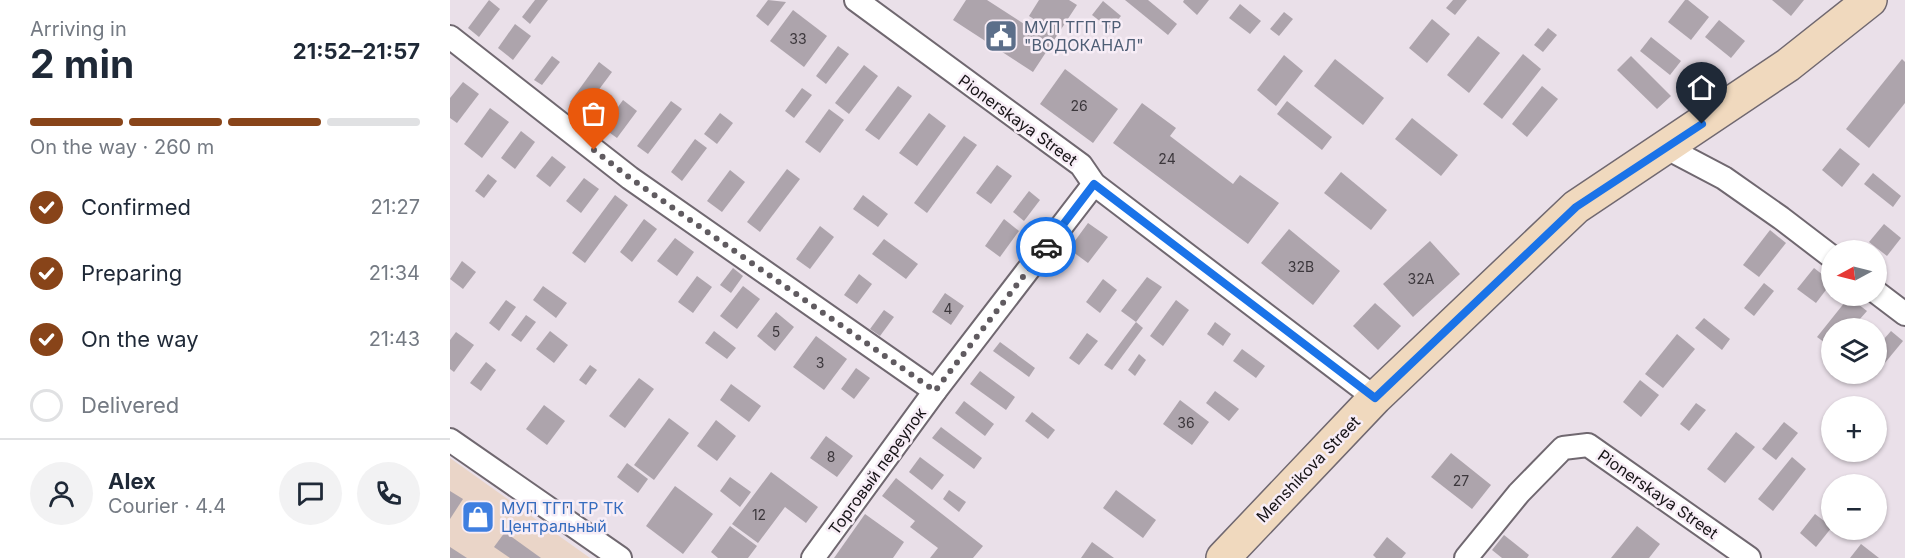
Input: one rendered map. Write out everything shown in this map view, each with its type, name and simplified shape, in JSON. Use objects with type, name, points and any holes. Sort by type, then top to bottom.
[{"type":"street","name":"Pionerskaya Street","points":[[856,0],[1081,165],[1094,184],[1375,398]]},
{"type":"street","name":"Menshikova Street","points":[[1223,558],[1375,398],[1576,207],[1788,65],[1870,0]]},
{"type":"street","points":[[450,37],[630,178],[935,391]]},
{"type":"street","points":[[1667,148],[1724,178],[1821,249]]},
{"type":"street","name":"Торговый переулок","points":[[813,558],[935,391],[1094,184]]},
{"type":"street","points":[[1887,300],[1905,314]]},
{"type":"street","points":[[450,440],[620,558]]},
{"type":"street","name":"Pionerskaya Street","points":[[1466,558],[1519,493],[1563,448],[1588,445],[1749,558]]},
{"type":"shaded area","name":"МУП ТГП ТР ТК Центральный","points":[[450,458],[590,558],[450,558]]},
{"type":"building","points":[[489,0],[500,9],[479,37],[468,28]]},
{"type":"building","points":[[535,0],[548,0],[530,24],[522,17]]},
{"type":"building","points":[[768,0],[786,2],[768,26],[756,16]]},
{"type":"building","points":[[966,0],[987,0],[1035,31],[1040,23],[1029,16],[1039,0],[1069,0],[1077,5],[1033,72],[953,20]]},
{"type":"building","points":[[1125,0],[1148,0],[1177,24],[1168,35]]},
{"type":"building","points":[[1184,0],[1209,0],[1197,15],[1183,2]]},
{"type":"building","points":[[1453,0],[1467,0],[1455,15],[1446,8]]},
{"type":"building","points":[[1685,0],[1709,17],[1691,40],[1668,22]]},
{"type":"building","points":[[1772,0],[1804,0],[1791,16]]},
{"type":"building","points":[[1103,1],[1121,16],[1110,29],[1092,15]]},
{"type":"building","points":[[1240,4],[1261,21],[1250,34],[1229,18]]},
{"type":"building","points":[[793,10],[827,36],[804,67],[770,41]]},
{"type":"building","points":[[1284,12],[1293,19],[1279,36],[1270,29]]},
{"type":"building","points":[[1432,19],[1450,34],[1427,63],[1409,48]]},
{"type":"building","points":[[1719,20],[1745,41],[1731,58],[1705,37]]},
{"type":"building","points":[[515,24],[531,36],[513,60],[498,48]]},
{"type":"building","points":[[1548,28],[1557,35],[1543,52],[1534,45]]},
{"type":"building","points":[[1478,36],[1500,53],[1469,93],[1447,75]]},
{"type":"building","points":[[1651,37],[1681,61],[1670,75],[1640,51]]},
{"type":"building","points":[[838,46],[849,54],[826,84],[816,76]]},
{"type":"building","points":[[1523,54],[1541,69],[1502,119],[1483,104]]},
{"type":"building","points":[[1284,55],[1303,71],[1276,106],[1257,90]]},
{"type":"building","points":[[552,56],[560,62],[542,85],[534,80]]},
{"type":"building","points":[[1631,56],[1671,96],[1657,109],[1617,70]]},
{"type":"building","points":[[1335,59],[1384,98],[1363,125],[1314,86]]},
{"type":"building","points":[[1902,59],[1905,62],[1905,103],[1869,148],[1846,129]]},
{"type":"building","points":[[599,62],[612,72],[583,111],[570,102]]},
{"type":"building","points":[[864,65],[878,76],[849,114],[835,103]]},
{"type":"building","points":[[1065,69],[1118,109],[1093,143],[1040,104]]},
{"type":"building","points":[[463,82],[479,94],[457,123],[450,118],[450,98]]},
{"type":"building","points":[[898,86],[912,96],[879,140],[865,130]]},
{"type":"building","points":[[1542,86],[1558,99],[1527,137],[1512,124]]},
{"type":"building","points":[[802,88],[812,95],[794,118],[785,111]]},
{"type":"building","points":[[623,100],[637,111],[617,138],[603,128]]},
{"type":"building","points":[[671,101],[682,109],[648,154],[637,146]]},
{"type":"building","points":[[1287,101],[1332,137],[1322,150],[1277,114]]},
{"type":"building","points":[[1142,103],[1176,128],[1170,136],[1233,184],[1240,175],[1279,203],[1248,244],[1113,143]]},
{"type":"building","points":[[490,108],[509,122],[482,158],[464,144]]},
{"type":"building","points":[[829,109],[844,120],[820,153],[805,142]]},
{"type":"building","points":[[720,113],[733,123],[717,144],[704,134]]},
{"type":"building","points":[[929,113],[946,126],[917,166],[899,153]]},
{"type":"building","points":[[1412,118],[1458,155],[1441,176],[1395,139]]},
{"type":"building","points":[[521,131],[535,142],[515,169],[501,158]]},
{"type":"building","points":[[964,136],[977,145],[927,213],[914,203]]},
{"type":"building","points":[[695,139],[707,148],[682,181],[671,172]]},
{"type":"building","points":[[1840,148],[1860,164],[1842,187],[1822,170]]},
{"type":"building","points":[[552,156],[566,167],[550,187],[536,176]]},
{"type":"building","points":[[997,165],[1012,176],[991,204],[976,193]]},
{"type":"building","points":[[787,169],[800,179],[760,232],[747,222]]},
{"type":"building","points":[[730,170],[745,182],[722,212],[707,201]]},
{"type":"building","points":[[1341,172],[1387,210],[1371,230],[1324,193]]},
{"type":"building","points":[[1873,173],[1901,196],[1893,207],[1864,184]]},
{"type":"building","points":[[488,174],[497,181],[484,198],[475,191]]},
{"type":"building","points":[[584,178],[599,189],[581,213],[566,201]]},
{"type":"building","points":[[1029,191],[1040,200],[1024,221],[1013,212]]},
{"type":"building","points":[[615,195],[628,205],[585,263],[572,253]]},
{"type":"building","points":[[863,195],[888,214],[878,227],[853,209]]},
{"type":"building","points":[[644,219],[657,229],[632,262],[620,252]]},
{"type":"building","points":[[1004,219],[1019,231],[1000,257],[985,246]]},
{"type":"building","points":[[1088,223],[1108,237],[1088,263],[1069,249]]},
{"type":"building","points":[[1884,224],[1901,238],[1887,256],[1887,240],[1871,240]]},
{"type":"building","points":[[820,226],[834,237],[810,269],[796,259]]},
{"type":"building","points":[[1289,229],[1340,271],[1313,305],[1261,263]]},
{"type":"building","points":[[1770,230],[1786,243],[1759,277],[1743,265]]},
{"type":"building","points":[[675,238],[694,252],[677,276],[657,261]]},
{"type":"building","points":[[884,239],[918,264],[906,279],[872,254]]},
{"type":"building","points":[[1430,241],[1460,274],[1413,317],[1383,284]]},
{"type":"building","points":[[462,261],[476,272],[463,289],[450,279]]},
{"type":"building","points":[[733,268],[743,276],[731,293],[720,285]]},
{"type":"building","points":[[1814,268],[1821,273],[1821,296],[1816,303],[1797,289]]},
{"type":"building","points":[[859,274],[872,284],[857,304],[844,295]]},
{"type":"building","points":[[697,276],[712,287],[693,313],[678,302]]},
{"type":"building","points":[[1147,277],[1162,287],[1136,322],[1121,311]]},
{"type":"building","points":[[1103,279],[1117,290],[1100,313],[1086,302]]},
{"type":"building","points":[[1764,283],[1774,291],[1754,316],[1744,308]]},
{"type":"building","points":[[543,286],[567,303],[556,318],[533,300]]},
{"type":"building","points":[[743,286],[760,299],[737,329],[720,316]]},
{"type":"building","points":[[945,293],[964,306],[951,325],[932,312]]},
{"type":"building","points":[[506,300],[516,307],[499,331],[489,323]]},
{"type":"building","points":[[1176,300],[1189,310],[1163,346],[1150,336]]},
{"type":"building","points":[[1375,303],[1401,326],[1378,350],[1353,326]]},
{"type":"building","points":[[1842,306],[1861,306],[1867,311],[1861,318],[1832,318]]},
{"type":"building","points":[[884,310],[894,317],[880,336],[870,329]]},
{"type":"building","points":[[776,312],[794,327],[775,351],[757,336]]},
{"type":"building","points":[[526,315],[536,322],[521,342],[511,335]]},
{"type":"building","points":[[1704,318],[1730,339],[1722,350],[1695,328]]},
{"type":"building","points":[[1136,322],[1143,328],[1112,370],[1104,365]]},
{"type":"building","points":[[1215,322],[1231,334],[1223,346],[1207,334]]},
{"type":"building","points":[[550,331],[568,345],[554,363],[536,349]]},
{"type":"building","points":[[714,331],[736,348],[727,359],[705,343]]},
{"type":"building","points":[[1891,331],[1903,341],[1887,360],[1887,336]]},
{"type":"building","points":[[456,332],[474,345],[454,372],[450,369],[450,340]]},
{"type":"building","points":[[1087,333],[1098,341],[1079,365],[1069,358]]},
{"type":"building","points":[[1677,334],[1695,349],[1663,388],[1645,374]]},
{"type":"building","points":[[816,336],[847,359],[824,390],[793,367]]},
{"type":"building","points":[[1000,342],[1035,368],[1029,377],[993,351]]},
{"type":"building","points":[[1242,349],[1265,366],[1256,378],[1233,361]]},
{"type":"building","points":[[1139,354],[1146,360],[1135,376],[1128,370]]},
{"type":"building","points":[[486,362],[496,370],[481,391],[470,383]]},
{"type":"building","points":[[590,365],[597,370],[586,385],[579,380]]},
{"type":"building","points":[[856,368],[870,378],[854,399],[841,389]]},
{"type":"building","points":[[980,371],[1015,397],[1006,410],[970,384]]},
{"type":"building","points":[[639,378],[654,389],[625,428],[609,416]]},
{"type":"building","points":[[1640,380],[1659,395],[1641,417],[1623,402]]},
{"type":"building","points":[[731,384],[761,406],[749,422],[720,400]]},
{"type":"building","points":[[1215,391],[1239,409],[1229,421],[1206,403]]},
{"type":"building","points":[[1180,400],[1209,422],[1192,445],[1163,424]]},
{"type":"building","points":[[964,401],[994,424],[985,436],[955,413]]},
{"type":"building","points":[[1696,403],[1706,410],[1689,431],[1680,424]]},
{"type":"building","points":[[544,405],[565,421],[547,445],[526,429]]},
{"type":"building","points":[[1032,412],[1055,430],[1048,439],[1025,421]]},
{"type":"building","points":[[669,418],[689,433],[654,480],[634,465]]},
{"type":"building","points":[[716,420],[736,436],[717,461],[697,446]]},
{"type":"building","points":[[1784,422],[1798,433],[1776,460],[1762,449]]},
{"type":"building","points":[[941,427],[982,458],[974,469],[932,438]]},
{"type":"building","points":[[1736,432],[1755,447],[1725,483],[1707,469]]},
{"type":"building","points":[[826,436],[853,456],[837,477],[810,458]]},
{"type":"building","points":[[1451,453],[1491,485],[1472,509],[1431,477]]},
{"type":"building","points":[[920,457],[944,475],[932,490],[909,472]]},
{"type":"building","points":[[1792,457],[1806,469],[1773,511],[1758,499]]},
{"type":"building","points":[[627,463],[648,479],[638,493],[617,477]]},
{"type":"building","points":[[771,472],[818,507],[806,523],[785,507],[758,543],[732,524]]},
{"type":"building","points":[[730,477],[751,492],[740,507],[720,491]]},
{"type":"building","points":[[896,478],[983,546],[973,558],[930,558],[938,548],[910,527],[915,521],[882,496]]},
{"type":"building","points":[[675,486],[713,514],[683,554],[646,526]]},
{"type":"building","points":[[949,490],[966,502],[959,512],[943,499]]},
{"type":"building","points":[[1116,490],[1156,520],[1143,538],[1103,508]]},
{"type":"building","points":[[450,491],[463,499],[450,519]]},
{"type":"building","points":[[865,514],[904,542],[893,558],[834,558]]},
{"type":"building","points":[[1815,514],[1821,519],[1822,540],[1816,547],[1800,533]]},
{"type":"building","points":[[730,526],[757,546],[748,558],[718,558],[711,552]]},
{"type":"building","points":[[1637,526],[1660,544],[1649,558],[1611,558]]},
{"type":"building","points":[[505,532],[541,558],[510,558],[494,547]]},
{"type":"building","points":[[1504,535],[1529,555],[1527,558],[1502,558],[1492,550]]},
{"type":"building","points":[[1387,537],[1406,553],[1402,558],[1376,558],[1373,555]]},
{"type":"building","points":[[1092,542],[1114,558],[1081,558]]},
{"type":"building","points":[[1861,544],[1879,558],[1850,558]]},
{"type":"building","points":[[450,547],[467,558],[450,558]]},
{"type":"way so far","points":[[594,150],[630,178],[935,391],[1046,247]]},
{"type":"place","name":"МУП ТГП ТР \"ВОДОКАНАЛ\"","points":[[1001,36]]},
{"type":"place","name":"МУП ТГП ТР ТК Центральный","points":[[478,517]]},
{"type":"route","points":[[1046,247],[1094,184],[1375,398],[1576,207],[1702,124]]}]
